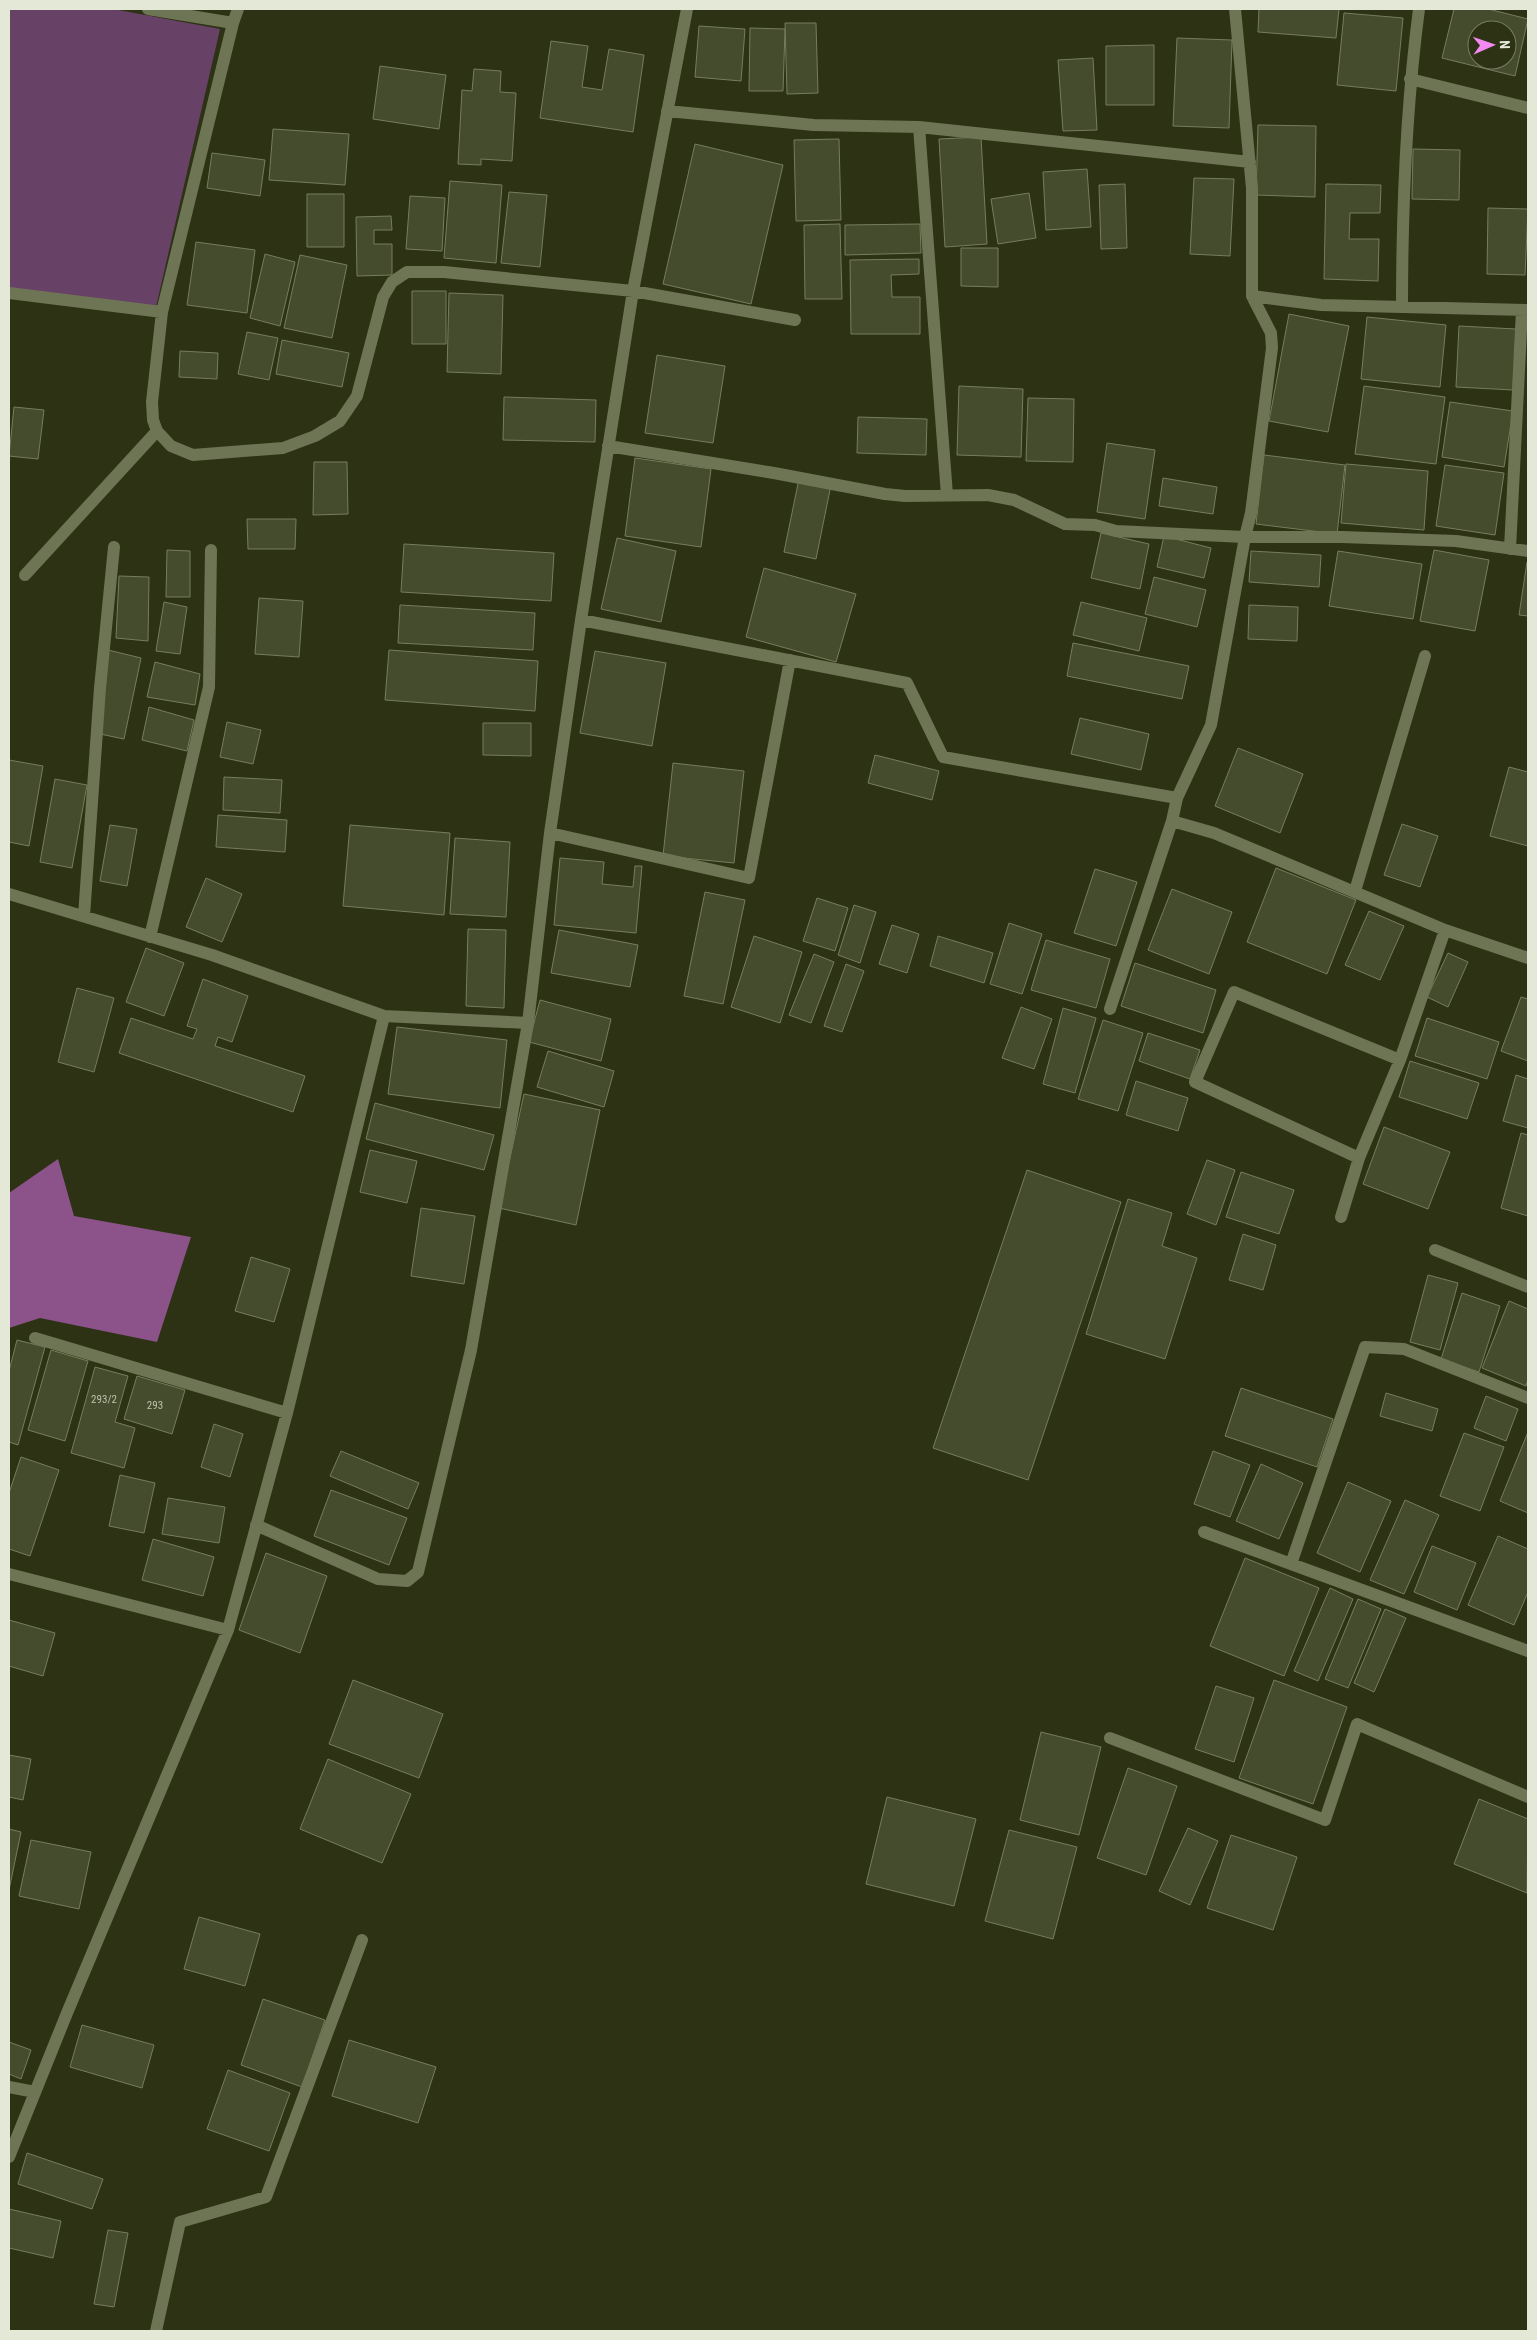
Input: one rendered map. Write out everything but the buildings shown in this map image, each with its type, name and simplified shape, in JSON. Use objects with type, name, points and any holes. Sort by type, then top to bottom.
[{"type":"street","points":[[148,9],[233,23]]},
{"type":"street","points":[[238,9],[162,312],[152,402],[153,420],[157,431],[171,446],[193,455],[283,448],[315,436],[340,421],[358,396],[383,297],[392,282],[407,272],[444,272],[633,291],[795,320]]},
{"type":"street","points":[[256,1525],[378,1579],[408,1581],[418,1572],[471,1350],[528,1023],[550,833],[608,446],[633,291],[687,9]]},
{"type":"street","points":[[1110,1008],[1172,821],[1177,798],[1210,725],[1251,513],[1272,348],[1271,333],[1252,296],[1252,188],[1236,9]]},
{"type":"street","points":[[1402,307],[1402,211],[1410,79],[1419,9]]},
{"type":"street","points":[[1410,79],[1528,108]]},
{"type":"street","points":[[667,112],[814,125],[919,127],[1250,162]]},
{"type":"street","points":[[919,127],[947,495]]},
{"type":"street","points":[[9,293],[162,312]]},
{"type":"street","points":[[1252,296],[1321,304],[1525,310],[1510,549]]},
{"type":"street","points":[[25,576],[157,431]]},
{"type":"street","points":[[608,446],[774,473],[885,494],[905,496],[988,495],[1014,500],[1065,524],[1095,525],[1116,531],[1245,537],[1342,537],[1456,541],[1528,551]]},
{"type":"street","points":[[84,916],[100,688],[114,547]]},
{"type":"street","points":[[150,937],[209,687],[211,550]]},
{"type":"street","points":[[581,620],[907,683],[943,757],[1177,798]]},
{"type":"street","points":[[1355,891],[1425,656]]},
{"type":"street","points":[[550,833],[749,878],[790,660]]},
{"type":"street","points":[[1172,821],[1214,833],[1445,930],[1528,958]]},
{"type":"street","points":[[9,894],[212,955],[384,1016],[528,1023]]},
{"type":"street","points":[[1341,1217],[1359,1158],[1400,1060],[1445,930]]},
{"type":"street","points":[[1359,1158],[1194,1082],[1234,992],[1400,1060]]},
{"type":"street","points":[[9,2157],[228,1630],[287,1413],[384,1016]]},
{"type":"street","points":[[1435,1250],[1528,1287]]},
{"type":"street","points":[[35,1338],[287,1413]]},
{"type":"street","points":[[1291,1564],[1365,1347],[1404,1349],[1528,1398]]},
{"type":"street","points":[[1204,1532],[1528,1651]]},
{"type":"street","points":[[9,1574],[228,1630]]},
{"type":"street","points":[[1110,1738],[1325,1820],[1357,1724],[1528,1797]]},
{"type":"street","points":[[156,2331],[180,2222],[266,2197],[362,1940]]},
{"type":"street","points":[[9,2086],[35,2092]]},
{"type":"shaded area","points":[[9,9],[113,9],[220,29],[156,307],[9,290]]},
{"type":"shaded area","points":[[58,1159],[74,1216],[191,1237],[157,1342],[40,1318],[9,1328],[9,1193]]}]
